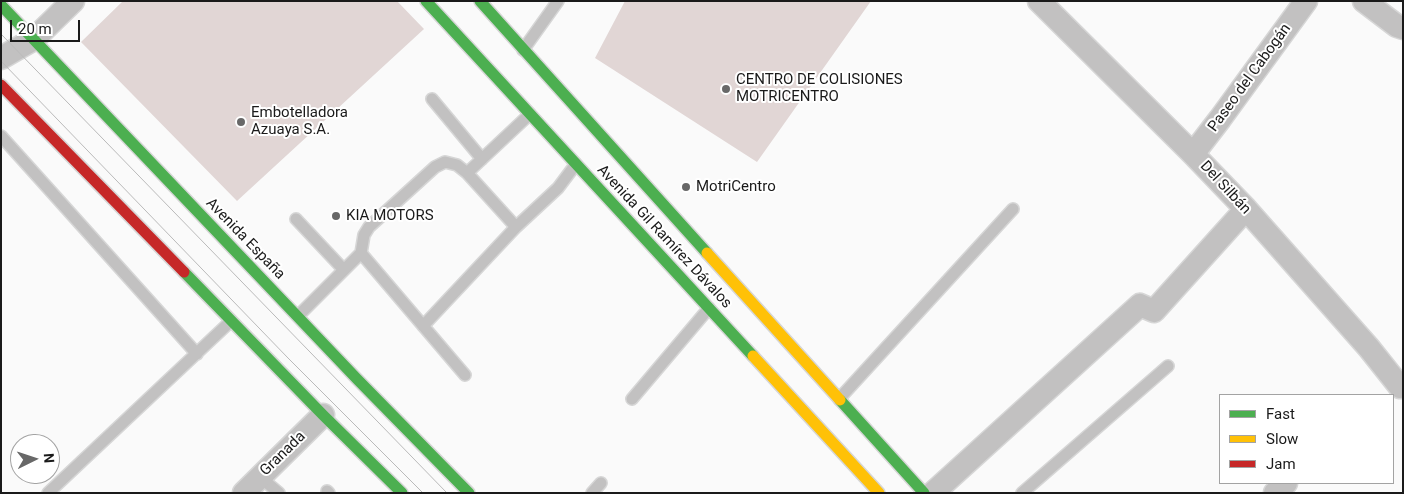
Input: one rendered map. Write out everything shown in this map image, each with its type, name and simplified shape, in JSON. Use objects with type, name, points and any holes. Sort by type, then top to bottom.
[{"type":"main road","name":"Avenida Gil Ramírez Dávalos","points":[[426,1],[879,493]]},
{"type":"main road","name":"Avenida Gil Ramírez Dávalos","points":[[480,1],[924,493]]},
{"type":"main road","name":"Avenida España","points":[[1,5],[469,493]]},
{"type":"main road","points":[[1,85],[65,148],[323,415],[402,493]]},
{"type":"street","points":[[1,58],[34,39],[73,1]]},
{"type":"street","name":"Del Silbán","points":[[1039,1],[1246,209],[1369,348],[1397,389]]},
{"type":"street","name":"Paseo del Cabogán","points":[[1193,154],[1220,120],[1306,1]]},
{"type":"street","points":[[1364,1],[1397,26],[1403,28]]},
{"type":"street","points":[[933,493],[1140,305],[1154,312],[1246,209]]},
{"type":"street","name":"Granada","points":[[244,493],[323,415]]},
{"type":"street","points":[[1275,493],[1285,484]]},
{"type":"lane","points":[[524,50],[558,1]]},
{"type":"lane","points":[[432,99],[482,159]]},
{"type":"lane","points":[[467,173],[530,114]]},
{"type":"lane","points":[[1,136],[197,354]]},
{"type":"lane","points":[[298,316],[361,253],[364,235],[369,227],[435,167],[445,162],[457,165],[467,173],[516,227]]},
{"type":"lane","points":[[423,326],[516,227],[558,188],[576,164]]},
{"type":"lane","points":[[839,399],[1013,208]]},
{"type":"lane","points":[[296,219],[344,270]]},
{"type":"lane","points":[[361,253],[465,375]]},
{"type":"lane","points":[[632,398],[708,308]]},
{"type":"lane","points":[[48,493],[231,321]]},
{"type":"lane","points":[[1022,493],[1168,366]]},
{"type":"lane","points":[[260,477],[279,493]]},
{"type":"lane","points":[[592,493],[600,483]]},
{"type":"building","name":"Embotelladora Azuaya S.A.","points":[[123,1],[397,1],[424,29],[237,201],[81,42]]},
{"type":"building","name":"CENTRO DE COLISIONES MOTRICENTRO","points":[[625,1],[871,1],[757,162],[595,58]]},
{"type":"tram line","points":[[1,34],[447,493]]},
{"type":"tram line","points":[[1,61],[288,358],[423,493]]},
{"type":"traffic: fast","points":[[426,1],[753,356]]},
{"type":"traffic: fast","points":[[480,1],[707,253]]},
{"type":"traffic: fast","points":[[1,5],[357,379],[469,493]]},
{"type":"traffic: fast","points":[[184,272],[402,493]]},
{"type":"traffic: fast","points":[[840,400],[924,493]]},
{"type":"traffic: slow","points":[[707,253],[840,400]]},
{"type":"traffic: slow","points":[[753,356],[879,493]]},
{"type":"traffic: jam","points":[[1,85],[184,272]]},
{"type":"place","name":"CENTRO DE COLISIONES MOTRICENTRO","points":[[726,89]]},
{"type":"place","name":"Embotelladora Azuaya S.A.","points":[[241,122]]},
{"type":"place","name":"MotriCentro","points":[[686,187]]},
{"type":"place","name":"KIA MOTORS","points":[[336,216]]}]
